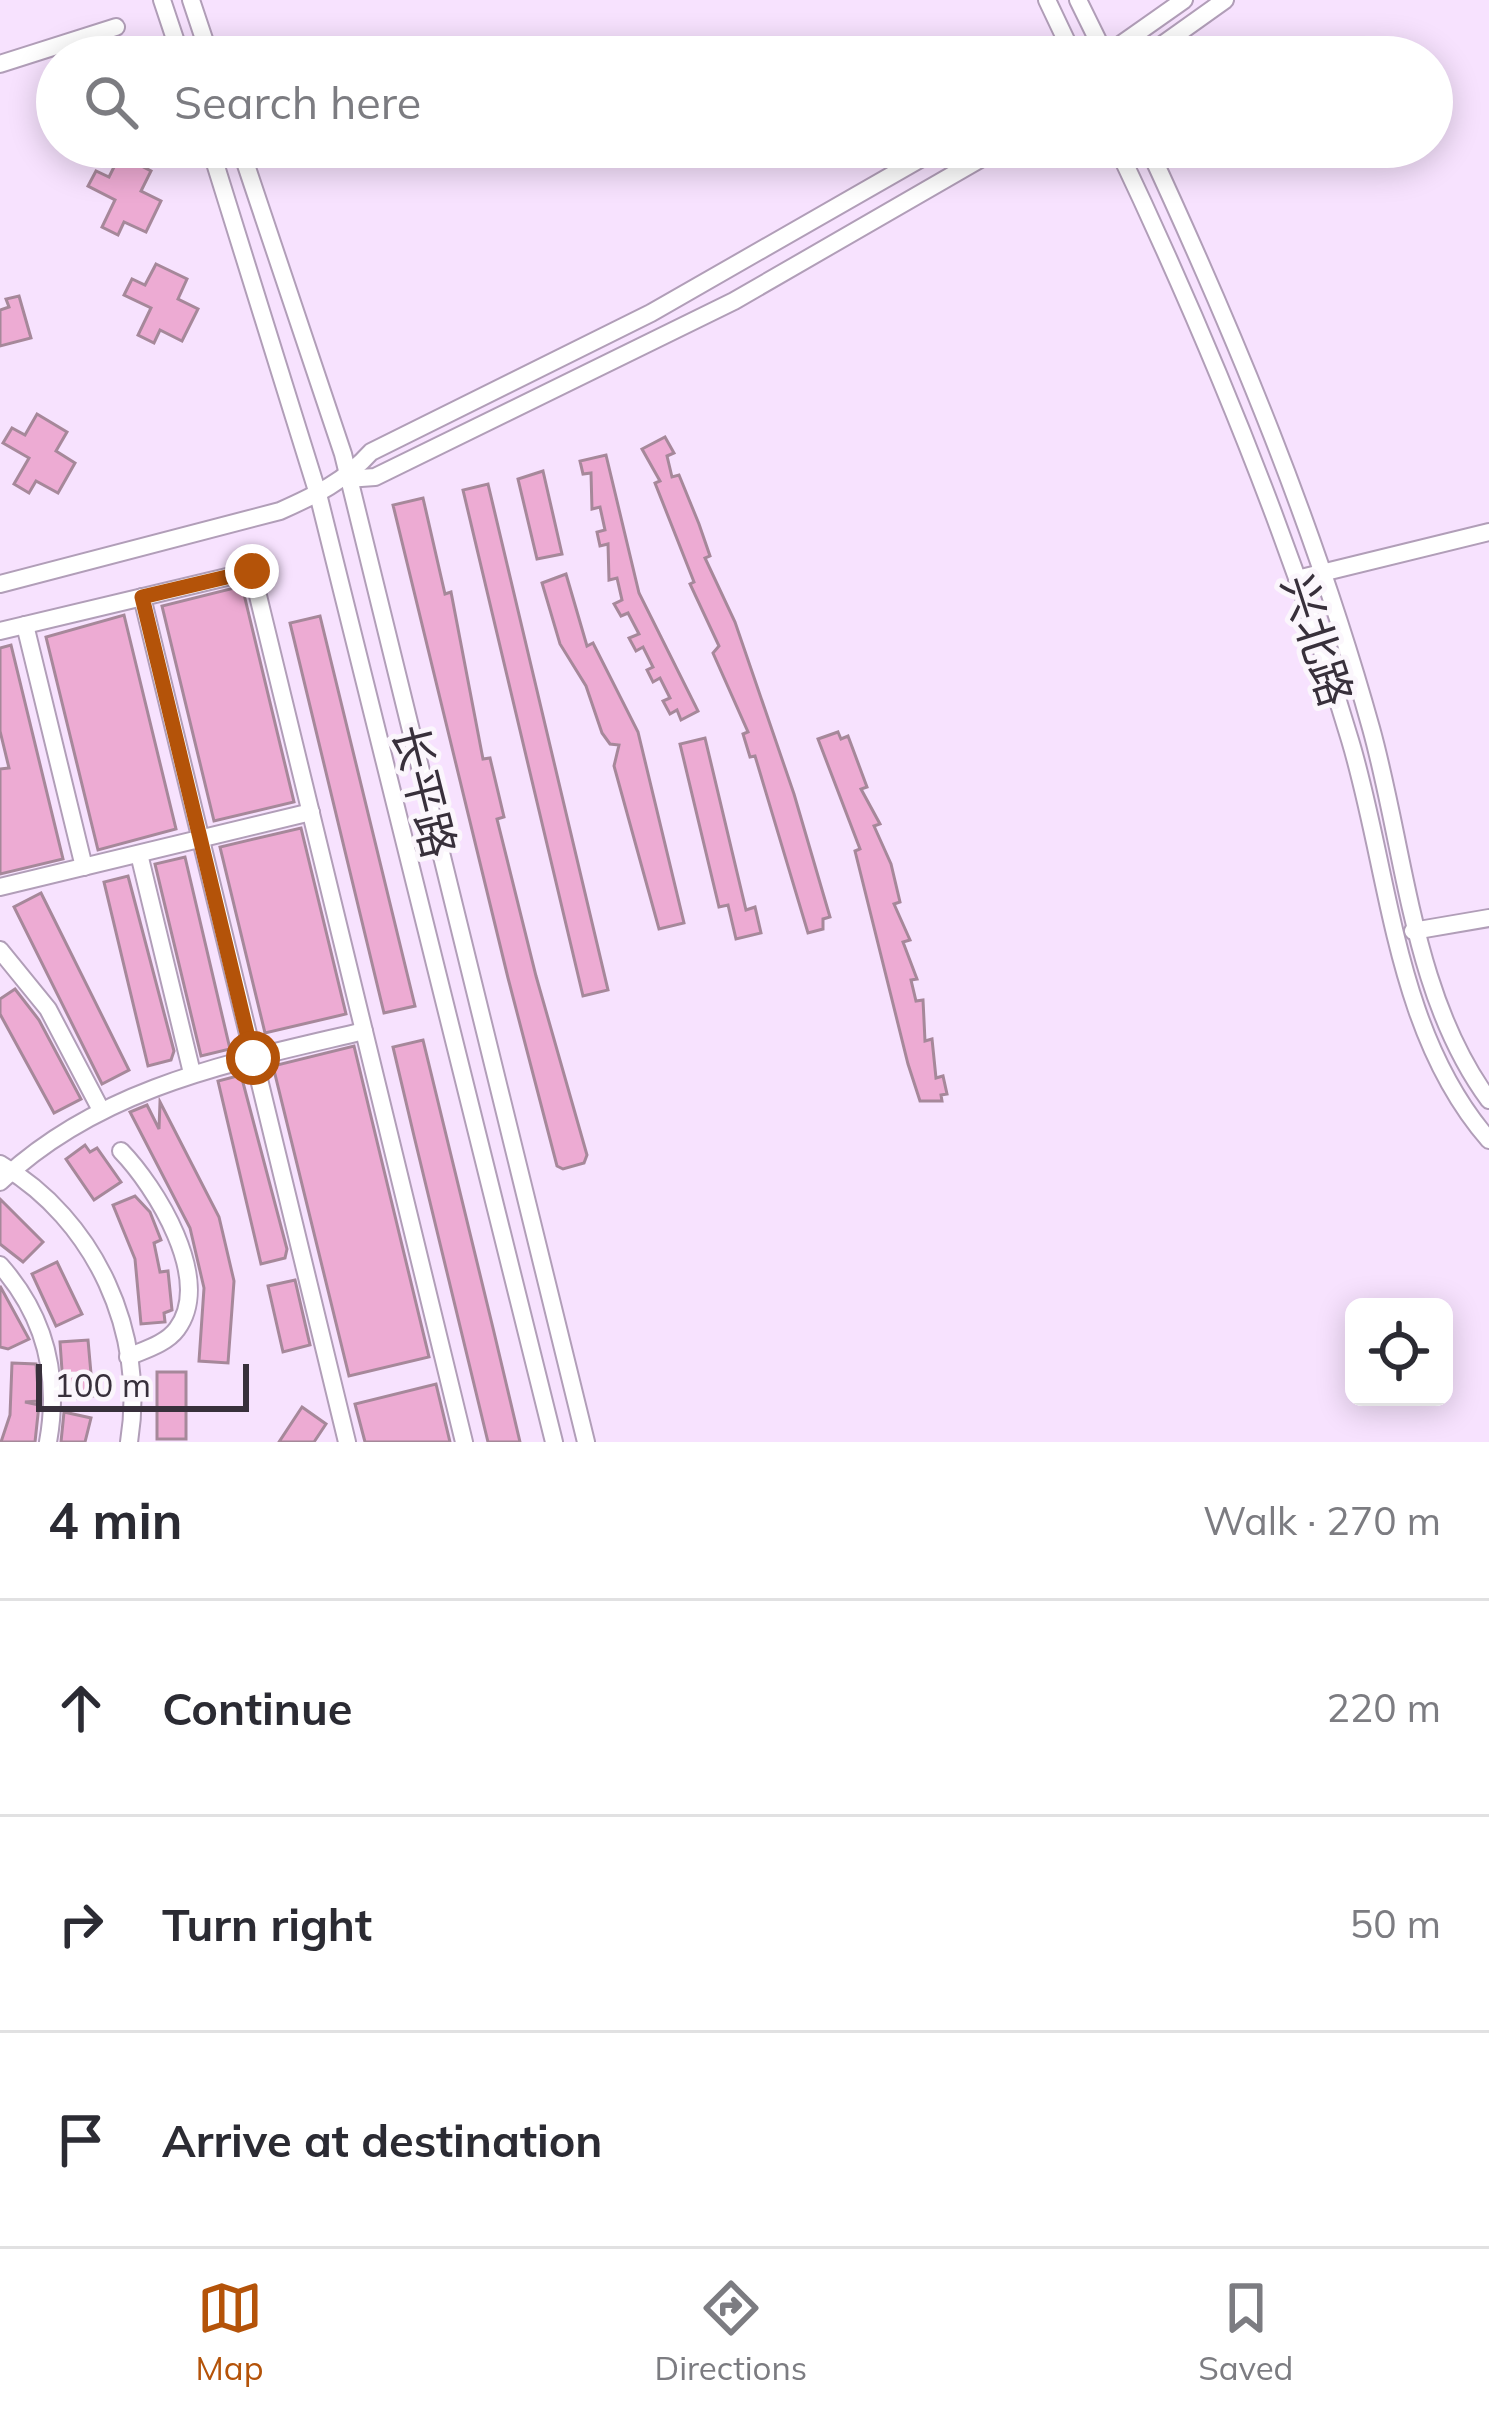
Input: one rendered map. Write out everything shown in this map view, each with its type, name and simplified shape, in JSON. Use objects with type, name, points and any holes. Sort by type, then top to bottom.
[{"type":"street","points":[[162,0],[174,36]]},
{"type":"street","points":[[191,0],[203,36]]},
{"type":"street","points":[[1047,0],[1064,36]]},
{"type":"street","points":[[1078,0],[1095,36]]},
{"type":"street","points":[[1134,36],[1184,0]]},
{"type":"street","points":[[1174,36],[1225,0]]},
{"type":"street","points":[[88,36],[116,27]]},
{"type":"street","points":[[0,64],[36,53]]},
{"type":"street","name":"长平路","points":[[217,168],[318,494],[554,1442]]},
{"type":"street","name":"长平路","points":[[247,168],[347,479],[586,1442]]},
{"type":"street","points":[[0,584],[280,512],[347,479],[371,452],[651,314],[905,168]]},
{"type":"street","points":[[347,479],[375,477],[734,301],[965,168]]},
{"type":"street","name":"兴北路","points":[[1127,168],[1197,317],[1297,579],[1351,741],[1428,1043],[1453,1091],[1489,1140]]},
{"type":"street","name":"兴北路","points":[[1157,168],[1254,388],[1323,571],[1371,729],[1448,1032],[1489,1100]]},
{"type":"street","points":[[1297,579],[1489,532]]},
{"type":"street","points":[[0,631],[252,571],[464,1442]]},
{"type":"street","points":[[142,597],[346,1442]]},
{"type":"street","points":[[25,625],[84,867]]},
{"type":"street","points":[[0,887],[311,812]]},
{"type":"street","points":[[139,854],[192,1073]]},
{"type":"street","points":[[1398,934],[1489,918]]},
{"type":"street","points":[[0,950],[48,1009],[101,1110]]},
{"type":"street","points":[[129,1442],[128,1357],[109,1286],[80,1233],[54,1203],[4,1172],[101,1110],[192,1073],[364,1031]]},
{"type":"street","points":[[121,1150],[163,1203],[176,1234],[186,1300],[180,1327],[170,1337],[128,1357]]},
{"type":"street","points":[[0,1265],[22,1294],[48,1353],[53,1385],[47,1442]]},
{"type":"building","points":[[114,168],[151,171],[141,191],[161,201],[146,232],[124,222],[118,235],[102,227],[115,200],[88,186],[96,171],[109,177]]},
{"type":"building","points":[[156,264],[187,279],[178,299],[198,309],[182,341],[160,330],[154,343],[138,335],[151,308],[124,295],[132,279],[145,285]]},
{"type":"building","points":[[19,296],[31,338],[0,346],[0,310],[9,307],[6,299]]},
{"type":"building","points":[[37,414],[67,432],[56,451],[75,463],[58,493],[36,481],[29,493],[14,484],[29,458],[3,443],[12,428],[25,435]]},
{"type":"building","points":[[665,437],[674,453],[667,456],[672,477],[679,475],[699,524],[710,556],[705,558],[735,622],[794,794],[830,917],[823,919],[823,929],[808,933],[755,756],[750,757],[743,734],[748,732],[713,653],[719,646],[690,584],[694,582],[655,483],[660,481],[642,449]]},
{"type":"building","points":[[606,455],[639,593],[698,711],[681,720],[677,710],[670,714],[663,701],[670,698],[660,678],[653,682],[647,670],[653,667],[643,647],[636,651],[629,638],[639,634],[628,613],[621,616],[614,604],[622,600],[617,578],[609,580],[608,544],[600,546],[597,532],[605,530],[600,507],[592,509],[591,473],[583,474],[580,461]]},
{"type":"building","points":[[543,471],[562,554],[537,559],[518,479]]},
{"type":"building","points":[[488,484],[608,990],[583,996],[463,490]]},
{"type":"building","points":[[423,498],[445,594],[451,592],[483,759],[490,758],[504,817],[497,819],[536,976],[587,1155],[584,1163],[563,1169],[557,1166],[508,978],[393,505]]},
{"type":"building","points":[[566,574],[587,646],[593,643],[638,732],[684,923],[659,929],[614,766],[619,745],[610,744],[602,733],[586,686],[560,644],[542,583]]},
{"type":"building","points":[[242,586],[294,802],[214,821],[162,606]]},
{"type":"building","points":[[124,615],[176,829],[98,850],[46,637]]},
{"type":"building","points":[[320,616],[415,1006],[384,1013],[290,623]]},
{"type":"building","points":[[11,645],[63,859],[0,874],[0,769],[9,768],[0,731],[0,648]]},
{"type":"building","points":[[838,732],[841,739],[848,736],[867,787],[861,789],[880,824],[874,826],[891,864],[900,902],[894,904],[910,940],[903,942],[917,979],[911,980],[916,1001],[923,1000],[925,1041],[932,1039],[936,1078],[943,1076],[947,1094],[941,1095],[942,1101],[920,1101],[908,1064],[855,851],[860,849],[818,739]]},
{"type":"building","points":[[705,738],[746,910],[755,907],[761,933],[736,939],[728,905],[719,907],[680,744]]},
{"type":"building","points":[[301,828],[346,1014],[265,1033],[220,847]]},
{"type":"building","points":[[185,857],[230,1049],[201,1056],[155,864]]},
{"type":"building","points":[[128,876],[174,1051],[171,1060],[148,1066],[104,882]]},
{"type":"building","points":[[41,893],[129,1070],[102,1084],[14,907]]},
{"type":"building","points":[[15,989],[39,1020],[81,1099],[54,1113],[0,1014],[0,999]]},
{"type":"building","points":[[423,1040],[520,1442],[488,1442],[414,1136],[393,1047]]},
{"type":"building","points":[[354,1046],[429,1357],[349,1376],[273,1066]]},
{"type":"building","points":[[241,1075],[287,1249],[285,1258],[261,1264],[218,1081]]},
{"type":"building","points":[[160,1102],[219,1217],[234,1281],[228,1363],[199,1361],[204,1288],[190,1228],[130,1112],[147,1105],[159,1129]]},
{"type":"building","points":[[85,1145],[90,1152],[97,1148],[121,1182],[94,1200],[66,1159]]},
{"type":"building","points":[[135,1196],[150,1212],[161,1240],[154,1243],[160,1272],[168,1271],[172,1310],[164,1313],[165,1322],[141,1324],[135,1259],[113,1205]]},
{"type":"building","points":[[0,1199],[43,1242],[23,1262],[0,1244]]},
{"type":"building","points":[[57,1262],[82,1314],[56,1326],[32,1274]]},
{"type":"building","points":[[295,1280],[310,1345],[283,1352],[268,1286]]},
{"type":"building","points":[[0,1286],[29,1339],[8,1349],[0,1347]]},
{"type":"building","points":[[88,1340],[93,1396],[64,1399],[60,1342]]},
{"type":"building","points":[[12,1363],[36,1364],[39,1401],[25,1402],[39,1405],[35,1442],[1,1442],[10,1415]]},
{"type":"building","points":[[157,1372],[186,1372],[186,1439],[157,1439]]},
{"type":"building","points":[[436,1384],[450,1442],[365,1442],[355,1404]]},
{"type":"building","points":[[302,1407],[326,1424],[314,1442],[279,1442]]},
{"type":"building","points":[[64,1412],[91,1418],[85,1442],[61,1442]]},
{"type":"route","points":[[252,571],[142,597],[253,1058]]}]
